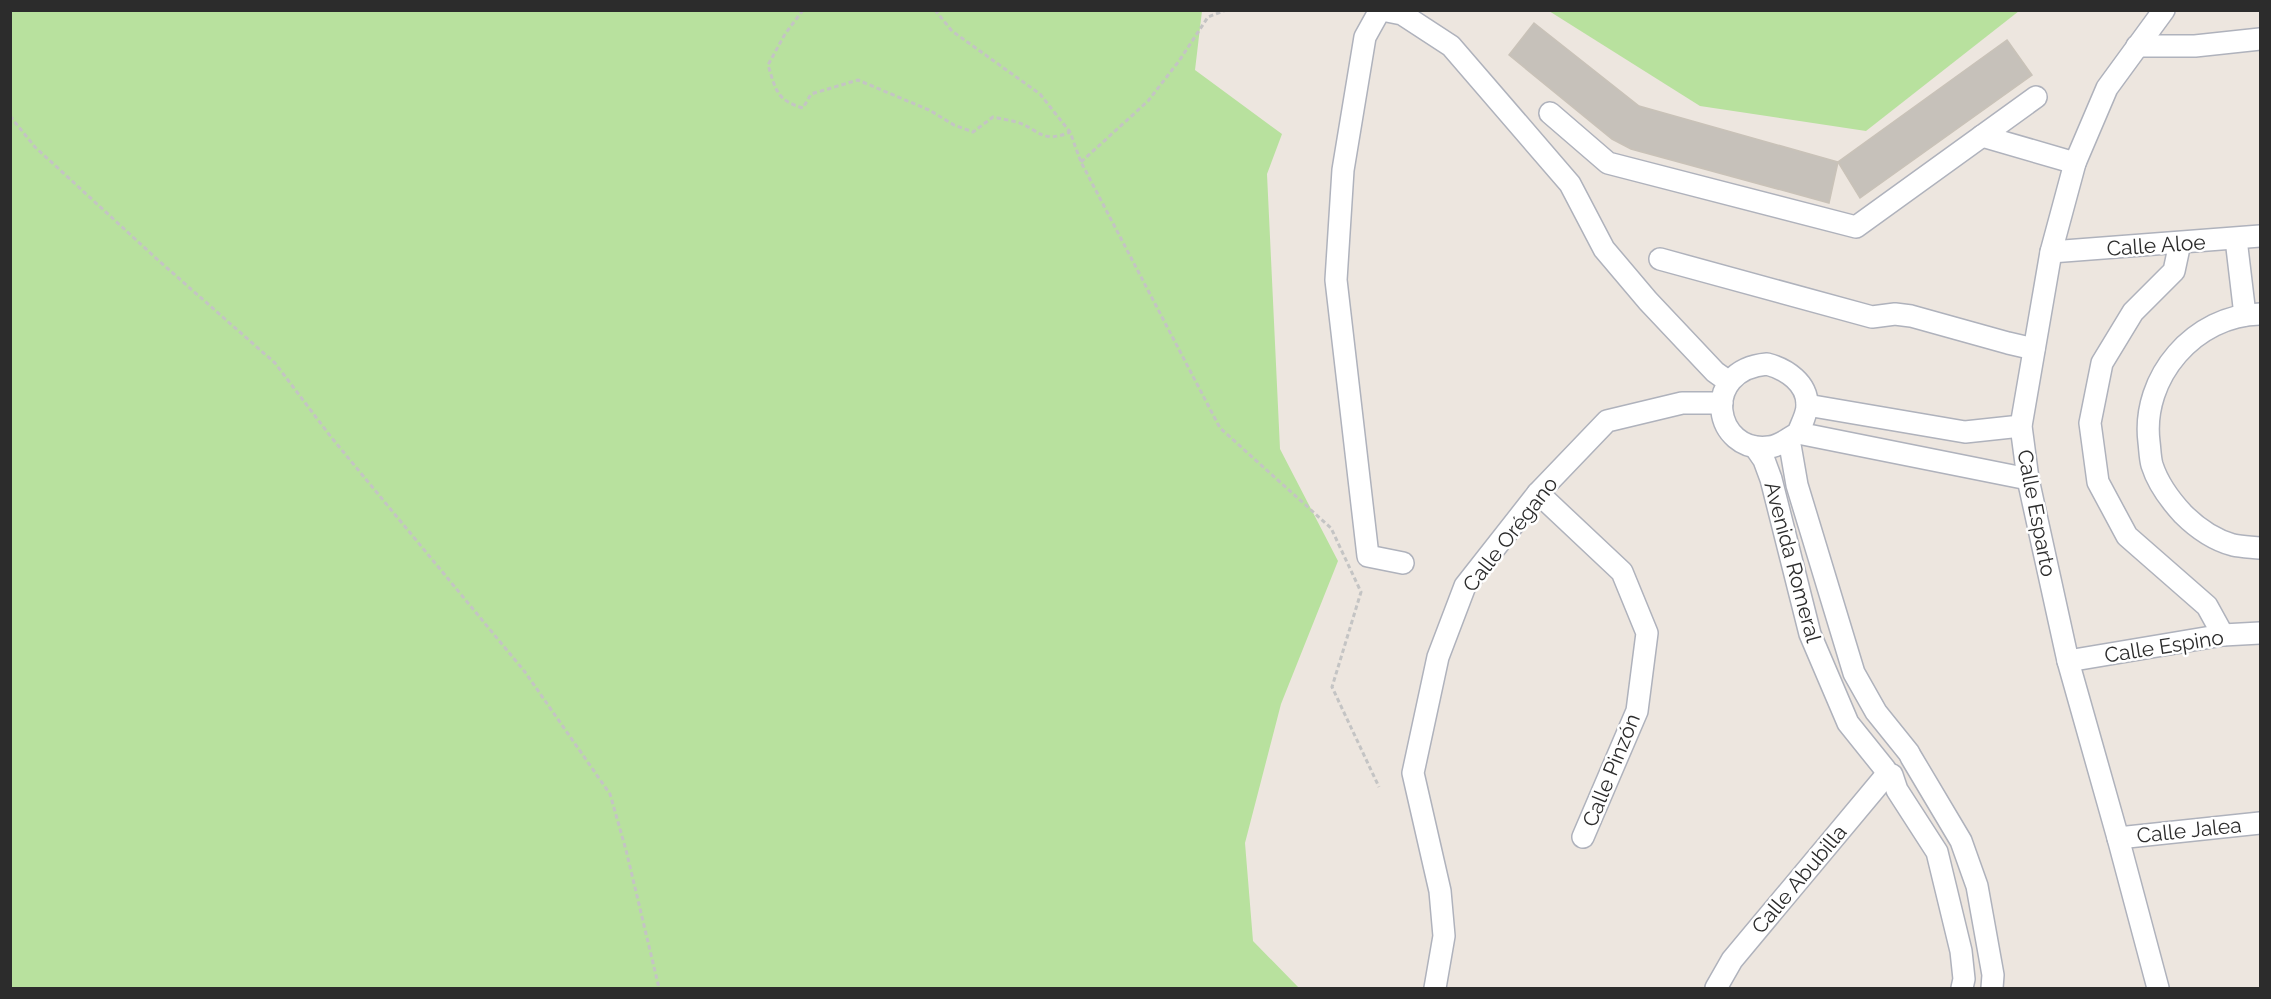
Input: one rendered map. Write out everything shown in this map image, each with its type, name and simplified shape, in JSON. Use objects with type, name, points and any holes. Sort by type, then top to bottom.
[{"type":"street","points":[[1403,563],[1368,556],[1336,280],[1343,170],[1365,37],[1381,10],[1402,14],[1451,46],[1570,184],[1604,249],[1648,301],[1715,372],[1729,382]]},
{"type":"street","name":"Calle Esparto","points":[[2158,988],[2068,661],[2028,479],[2021,426],[2051,252],[2075,163],[2107,87],[2164,10]]},
{"type":"street","points":[[2137,46],[2195,46],[2260,39]]},
{"type":"street","points":[[1550,112],[1608,163],[1856,227],[2036,97]]},
{"type":"street","points":[[1982,136],[2075,163]]},
{"type":"street","name":"Calle Aloe","points":[[2051,252],[2260,236]]},
{"type":"street","points":[[2236,239],[2253,314],[2207,328],[2176,353],[2156,386],[2147,425],[2151,464],[2169,500],[2197,528],[2232,545],[2260,548]]},
{"type":"street","points":[[2180,243],[2174,271],[2133,312],[2102,363],[2090,423],[2098,482],[2127,536],[2207,606],[2223,635]]},
{"type":"street","points":[[1660,259],[1872,317],[1895,314],[1911,315],[2008,343],[2034,348]]},
{"type":"street","points":[[1794,436],[1807,405],[1802,389],[1794,377],[1782,368],[1767,364],[1752,366],[1740,371],[1729,382],[1723,395],[1722,410],[1731,433],[1742,442],[1755,447],[1770,447],[1794,436],[2028,479]]},
{"type":"street","name":"Calle Orégano","points":[[1435,988],[1444,936],[1440,891],[1413,773],[1438,657],[1465,586],[1538,493],[1607,421],[1682,403],[1722,403]]},
{"type":"street","points":[[1807,405],[1965,432],[2021,426]]},
{"type":"street","name":"Avenida Romeral","points":[[1794,436],[1797,485],[1854,673],[1875,712],[1910,755],[1961,841],[1977,886],[1993,975],[1992,988]]},
{"type":"street","name":"Avenida Romeral","points":[[1755,447],[1772,479],[1810,634],[1848,723],[1888,772],[1937,852],[1961,951],[1964,979],[1962,988]]},
{"type":"street","name":"Calle Pinzón","points":[[1538,493],[1622,572],[1647,633],[1637,711],[1583,837]]},
{"type":"street","name":"Calle Espino","points":[[2068,661],[2223,635],[2260,633]]},
{"type":"street","name":"Calle Abubilla","points":[[1716,988],[1732,960],[1888,772],[1885,755],[1892,749],[1901,748],[1910,755]]},
{"type":"street","name":"Calle Jalea","points":[[2118,838],[2260,823]]},
{"type":"path","points":[[803,10],[785,34],[768,64],[778,95],[789,104],[803,108],[811,94],[858,80],[929,110],[954,125],[973,132],[993,117],[1018,122],[1039,134],[1057,138],[1070,132]]},
{"type":"path","points":[[935,10],[951,31],[1040,94],[1070,132],[1081,162],[1220,428],[1331,528],[1361,592],[1332,687],[1379,788]]},
{"type":"path","points":[[1081,162],[1148,101],[1179,61],[1208,17],[1227,10]]},
{"type":"path","points":[[10,116],[35,147],[275,363],[331,437],[525,672],[610,794],[659,988]]},
{"type":"green space","points":[[10,11],[1202,11],[1195,70],[1282,134],[1267,174],[1280,449],[1338,561],[1281,704],[1245,843],[1253,941],[1299,988],[11,988]]},
{"type":"green space","points":[[1549,11],[2019,11],[1866,131],[1700,106]]},
{"type":"building","points":[[1534,23],[1639,106],[1838,162],[1829,203],[1631,149],[1612,139],[1509,55]]},
{"type":"building","points":[[2007,40],[2032,75],[1860,198],[1838,162]]}]
